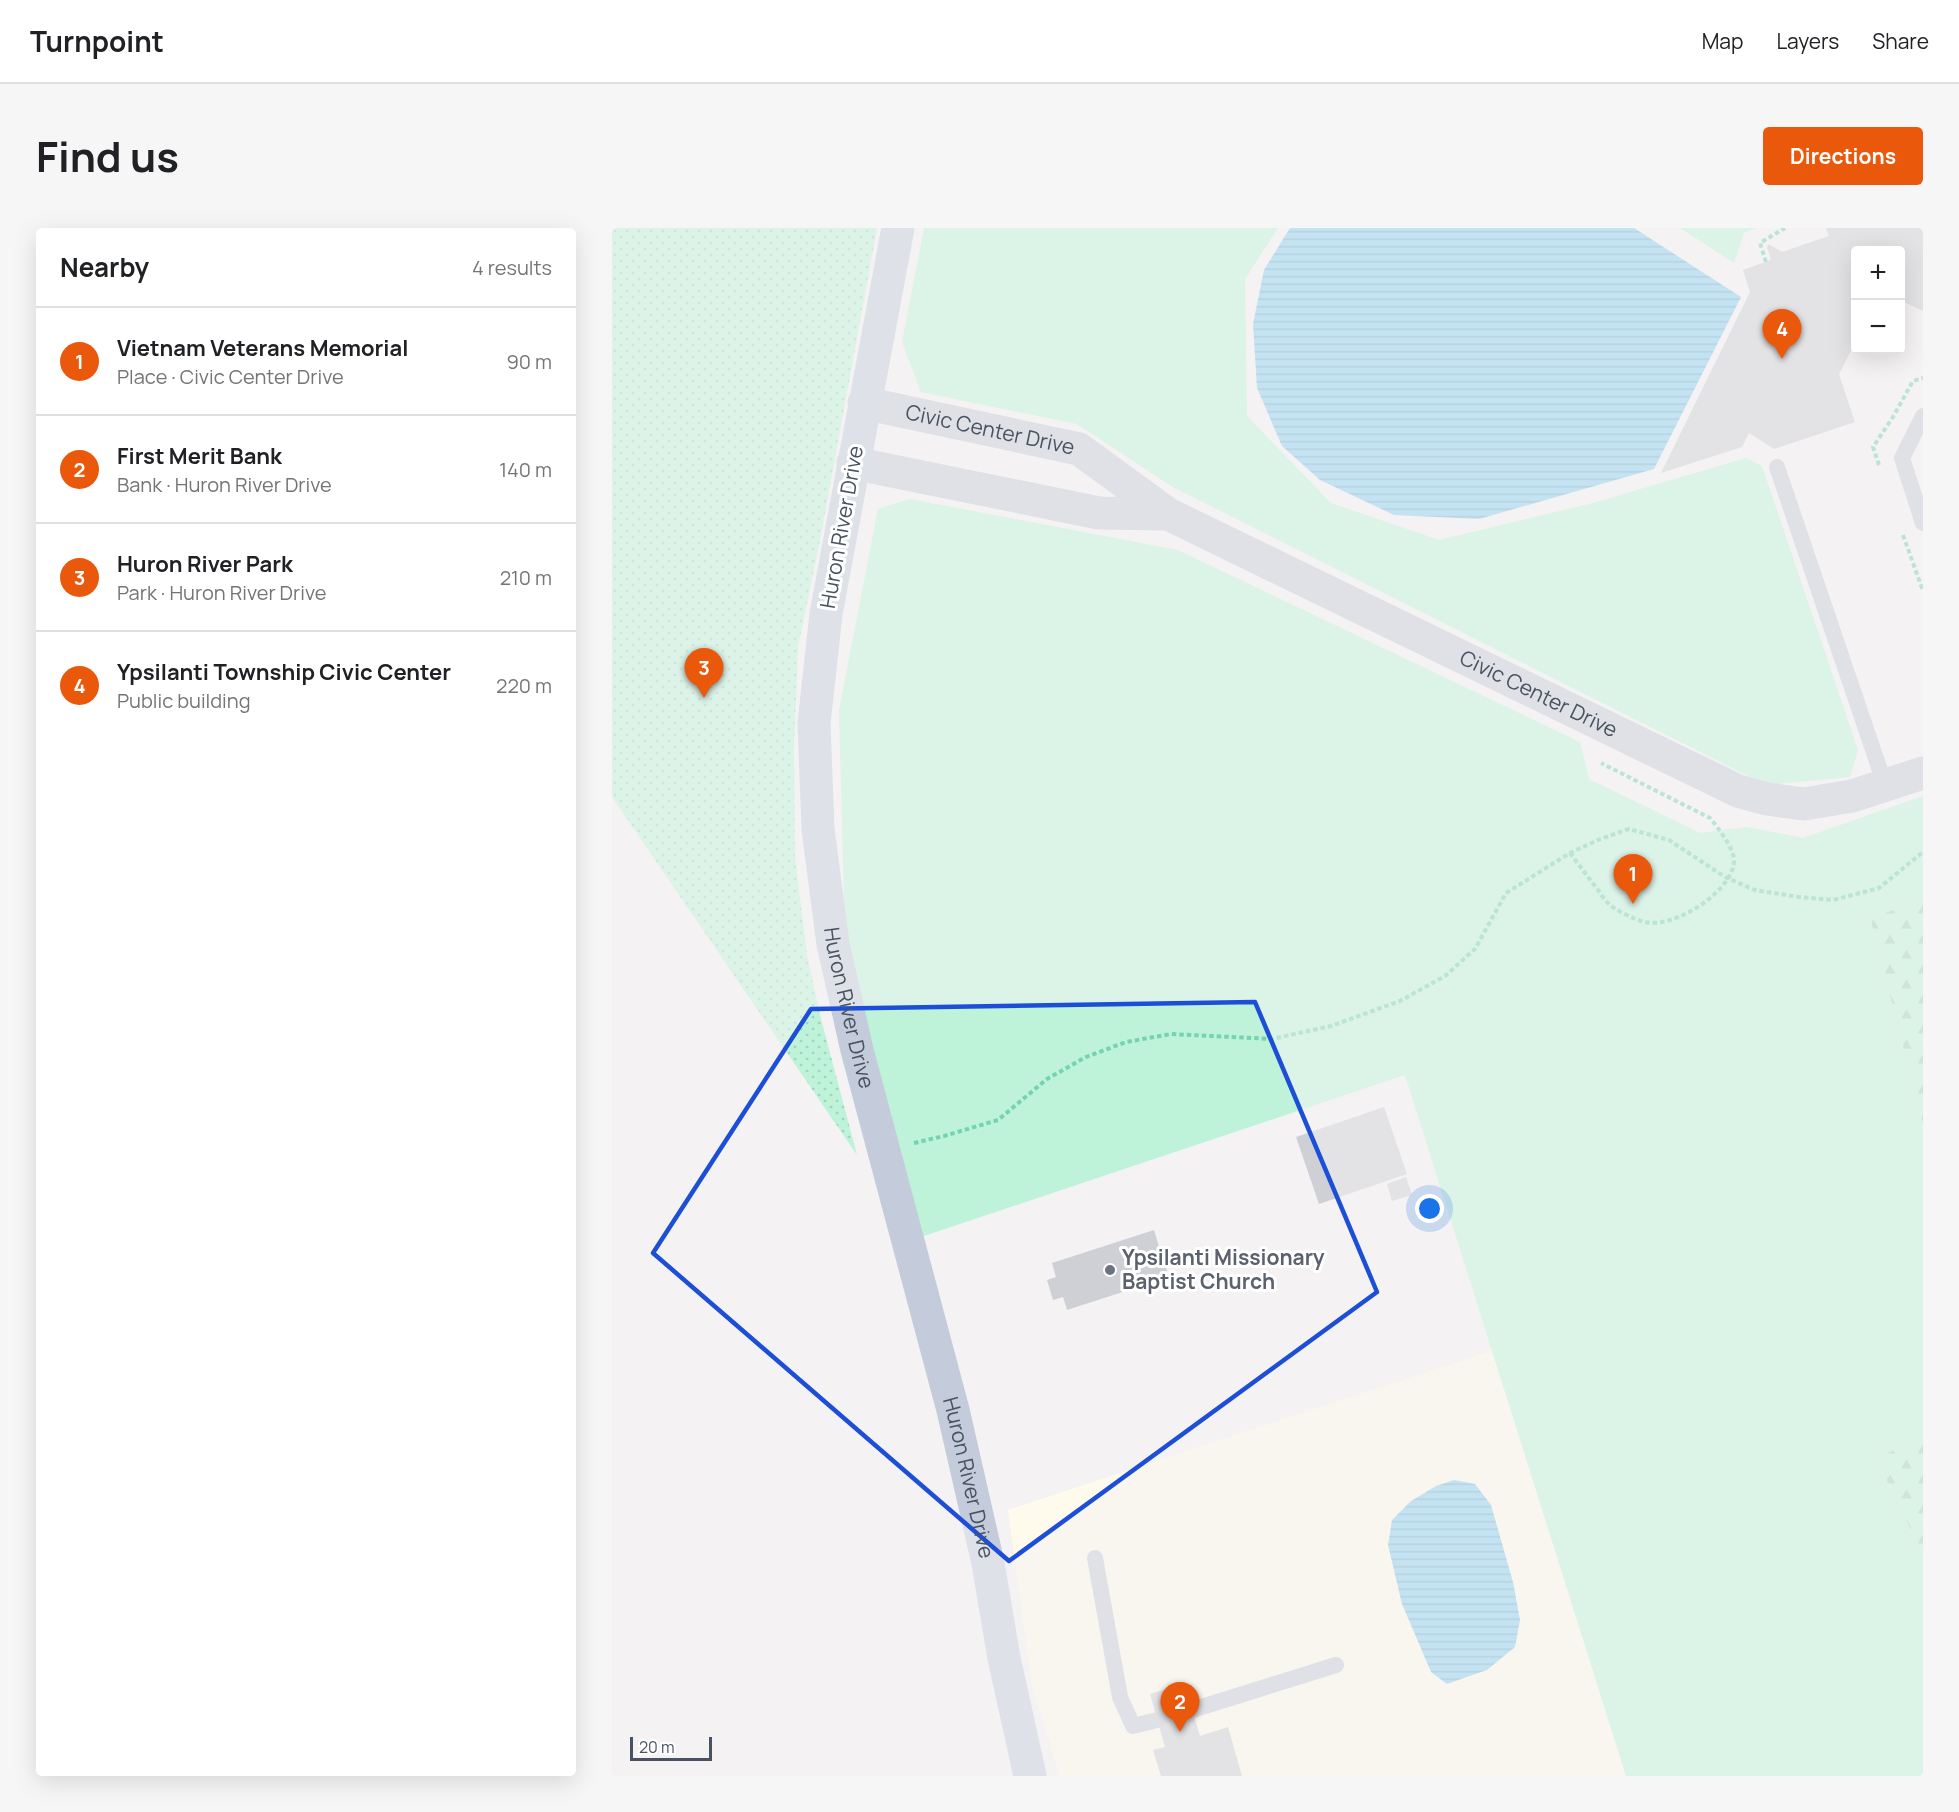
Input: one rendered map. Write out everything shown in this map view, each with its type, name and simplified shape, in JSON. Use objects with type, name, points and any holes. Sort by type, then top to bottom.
[{"type":"main road","name":"Huron River Drive","points":[[898,228],[826,614],[814,723],[818,829],[833,944],[857,1050],[953,1410],[988,1563],[1004,1658],[1030,1776]]},
{"type":"street","name":"Civic Center Drive","points":[[864,403],[1079,449],[1168,514],[1738,791],[1767,799],[1804,804],[1852,796],[1923,772]]},
{"type":"street","name":"Civic Center Drive","points":[[853,463],[1099,513],[1168,514]]},
{"type":"lane","points":[[1923,416],[1902,458],[1923,523]]},
{"type":"lane","points":[[1777,466],[1885,785]]},
{"type":"lane","points":[[1095,1558],[1120,1697],[1133,1726],[1157,1720]]},
{"type":"lane","points":[[1192,1710],[1336,1665]]},
{"type":"path","points":[[1766,262],[1760,243],[1785,228]]},
{"type":"path","points":[[1570,853],[1609,905],[1642,922],[1660,924],[1684,916],[1706,901],[1728,878],[1733,868],[1734,859],[1722,832],[1710,818],[1601,763]]},
{"type":"path","points":[[884,1149],[944,1136],[998,1120],[1047,1079],[1086,1057],[1126,1042],[1171,1034],[1272,1040],[1331,1026],[1400,1001],[1445,976],[1475,950],[1506,893],[1570,853],[1629,829],[1669,840],[1728,878],[1755,890],[1833,900],[1879,888],[1923,852]]},
{"type":"highlighted area","points":[[1255,1002],[1377,1292],[1009,1561],[653,1253],[811,1009]]},
{"type":"shaded area","points":[[1493,1350],[1627,1776],[1060,1776],[1032,1686],[1008,1510]]},
{"type":"green space","points":[[612,228],[877,228],[821,535],[798,647],[794,750],[795,857],[807,955],[821,1019],[857,1155],[612,797]]},
{"type":"green space","points":[[924,228],[1278,228],[1245,279],[1247,416],[1331,503],[1439,540],[1593,503],[1746,458],[1762,466],[1858,750],[1850,777],[1766,785],[1171,486],[1077,424],[921,392],[902,342]]},
{"type":"green space","points":[[1680,228],[1756,228],[1744,233],[1734,263]]},
{"type":"green space","points":[[910,499],[1178,550],[1580,742],[1589,779],[1700,833],[1747,827],[1803,838],[1923,796],[1923,900],[1870,918],[1923,1124],[1923,1438],[1876,1458],[1923,1555],[1923,1776],[1626,1776],[1405,1075],[918,1238],[845,939],[839,710],[878,509]]},
{"type":"green space","points":[[1923,900],[1923,1124],[1870,918]]},
{"type":"green space","points":[[1923,1438],[1923,1555],[1876,1458]]},
{"type":"water","points":[[1290,228],[1634,228],[1741,297],[1654,469],[1479,519],[1394,515],[1320,480],[1282,446],[1257,388],[1253,324],[1264,270]]},
{"type":"water","points":[[1454,1480],[1475,1484],[1491,1505],[1513,1582],[1520,1620],[1515,1647],[1487,1670],[1447,1684],[1431,1672],[1402,1604],[1388,1545],[1392,1520],[1411,1501],[1436,1486]]},
{"type":"building","points":[[1826,228],[1923,228],[1923,311],[1905,302],[1905,246],[1851,246],[1851,351],[1839,374],[1855,422],[1774,449],[1749,433],[1742,447],[1661,473],[1750,292],[1743,270],[1771,260],[1768,244],[1782,252],[1829,236]]},
{"type":"building","points":[[1384,1107],[1407,1174],[1319,1204],[1296,1137]]},
{"type":"building","points":[[1406,1177],[1412,1195],[1392,1201],[1387,1184]]},
{"type":"building","name":"Ypsilanti Missionary Baptist Church","points":[[1154,1230],[1160,1250],[1168,1247],[1171,1255],[1163,1258],[1169,1277],[1067,1310],[1063,1297],[1053,1300],[1047,1280],[1056,1277],[1052,1263]]},
{"type":"building","points":[[1184,1684],[1200,1736],[1228,1727],[1242,1776],[1161,1776],[1153,1750],[1165,1747],[1150,1694]]},
{"type":"place","name":"Ypsilanti Township Civic Center","points":[[1782,359]]},
{"type":"place","name":"Huron River Park","points":[[704,698]]},
{"type":"place","name":"Vietnam Veterans Memorial","points":[[1633,904]]},
{"type":"place","name":"Ypsilanti Missionary Baptist Church","points":[[1110,1270]]},
{"type":"place","name":"First Merit Bank","points":[[1180,1732]]}]
